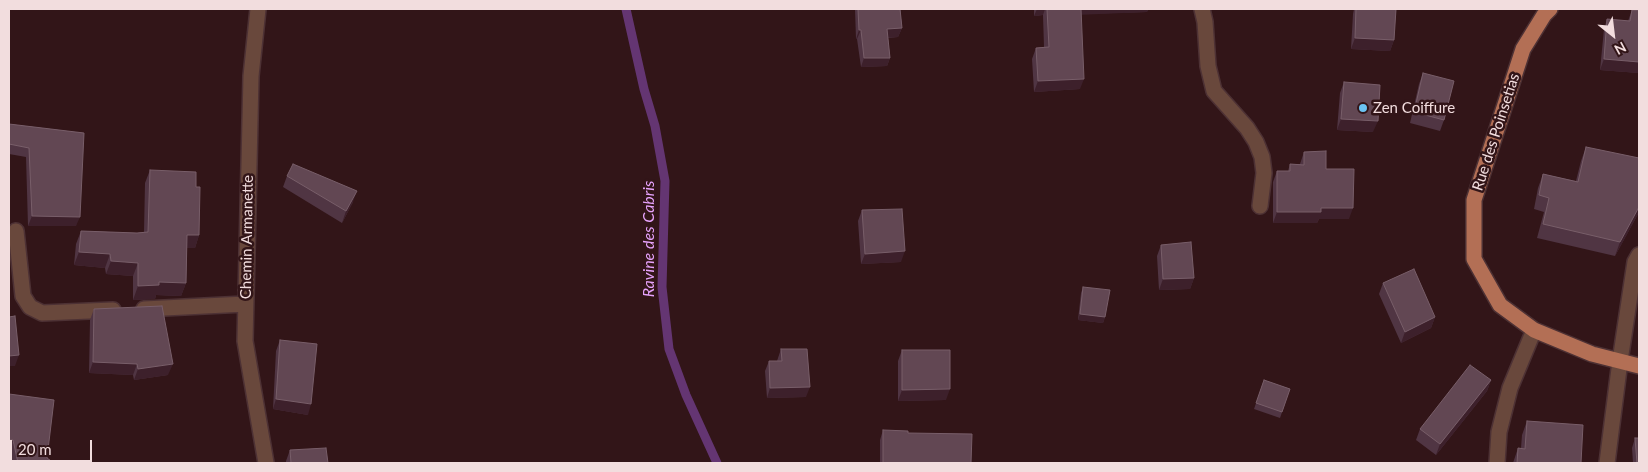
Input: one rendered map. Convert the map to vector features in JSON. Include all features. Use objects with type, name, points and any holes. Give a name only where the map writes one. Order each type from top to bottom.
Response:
[{"type":"main road","name":"Rue des Poinsetias","points":[[1550,9],[1522,49],[1474,200],[1474,258],[1500,305],[1534,330],[1592,354],[1639,366]]},
{"type":"street","name":"Chemin Armanette","points":[[258,9],[251,76],[246,341],[266,463]]},
{"type":"street","points":[[1202,9],[1209,73],[1214,91],[1247,128],[1256,142],[1262,157],[1264,173],[1260,206]]},
{"type":"street","points":[[16,231],[23,296],[30,307],[42,313],[246,304]]},
{"type":"street","points":[[1607,463],[1635,262],[1639,255]]},
{"type":"street","points":[[1497,463],[1499,432],[1510,388],[1534,330]]},
{"type":"building","points":[[858,9],[900,9],[902,28],[887,29],[890,58],[864,58],[861,30],[859,30]]},
{"type":"building","points":[[1047,9],[1081,9],[1084,79],[1038,81],[1036,48],[1049,47]]},
{"type":"building","points":[[1356,9],[1396,9],[1394,40],[1355,38]]},
{"type":"building","points":[[1632,10],[1639,10],[1639,62],[1604,59],[1607,19],[1630,21]]},
{"type":"building","points":[[1423,73],[1454,81],[1444,120],[1414,112]]},
{"type":"building","points":[[1344,82],[1380,85],[1378,121],[1341,119]]},
{"type":"building","points":[[9,124],[84,133],[80,217],[32,216],[29,148],[9,144]]},
{"type":"building","points":[[1586,147],[1639,158],[1639,207],[1620,242],[1543,224],[1549,198],[1539,195],[1543,174],[1578,182]]},
{"type":"building","points":[[1326,151],[1326,169],[1354,169],[1353,208],[1321,208],[1321,212],[1277,212],[1277,171],[1290,171],[1290,164],[1304,165],[1304,152]]},
{"type":"building","points":[[293,164],[357,191],[346,211],[287,176]]},
{"type":"building","points":[[150,170],[196,172],[196,187],[200,187],[199,235],[187,235],[186,283],[159,282],[159,285],[138,286],[138,263],[111,261],[110,254],[79,252],[81,231],[148,232]]},
{"type":"building","points":[[902,209],[905,251],[865,254],[862,210]]},
{"type":"building","points":[[1191,242],[1194,278],[1163,279],[1161,245]]},
{"type":"building","points":[[1414,269],[1435,317],[1405,332],[1383,283]]},
{"type":"building","points":[[1083,287],[1110,290],[1105,317],[1080,314]]},
{"type":"building","points":[[162,306],[173,364],[138,369],[137,364],[93,362],[94,309]]},
{"type":"building","points":[[15,316],[19,355],[9,356],[9,317]]},
{"type":"building","points":[[280,340],[317,344],[311,404],[276,399]]},
{"type":"building","points":[[781,349],[807,349],[810,387],[770,388],[769,361],[782,361]]},
{"type":"building","points":[[902,350],[950,350],[950,389],[902,390]]},
{"type":"building","points":[[1470,365],[1491,380],[1440,444],[1420,429]]},
{"type":"building","points":[[1264,380],[1290,389],[1282,412],[1256,403]]},
{"type":"building","points":[[9,394],[54,400],[47,458],[54,463],[18,463],[13,440],[9,440]]},
{"type":"building","points":[[1527,421],[1583,425],[1581,463],[1517,463],[1518,448],[1525,449]]},
{"type":"building","points":[[883,430],[908,431],[908,433],[972,434],[971,463],[883,463]]},
{"type":"building","points":[[1635,438],[1639,438],[1639,463],[1637,463]]},
{"type":"building","points":[[326,448],[328,463],[291,463],[290,450]]},
{"type":"waterway","name":"Ravine des Cabris","points":[[626,9],[644,89],[655,126],[665,181],[662,287],[669,349],[686,395],[717,463]]},
{"type":"place","name":"Zen Coiffure","points":[[1363,108]]}]
